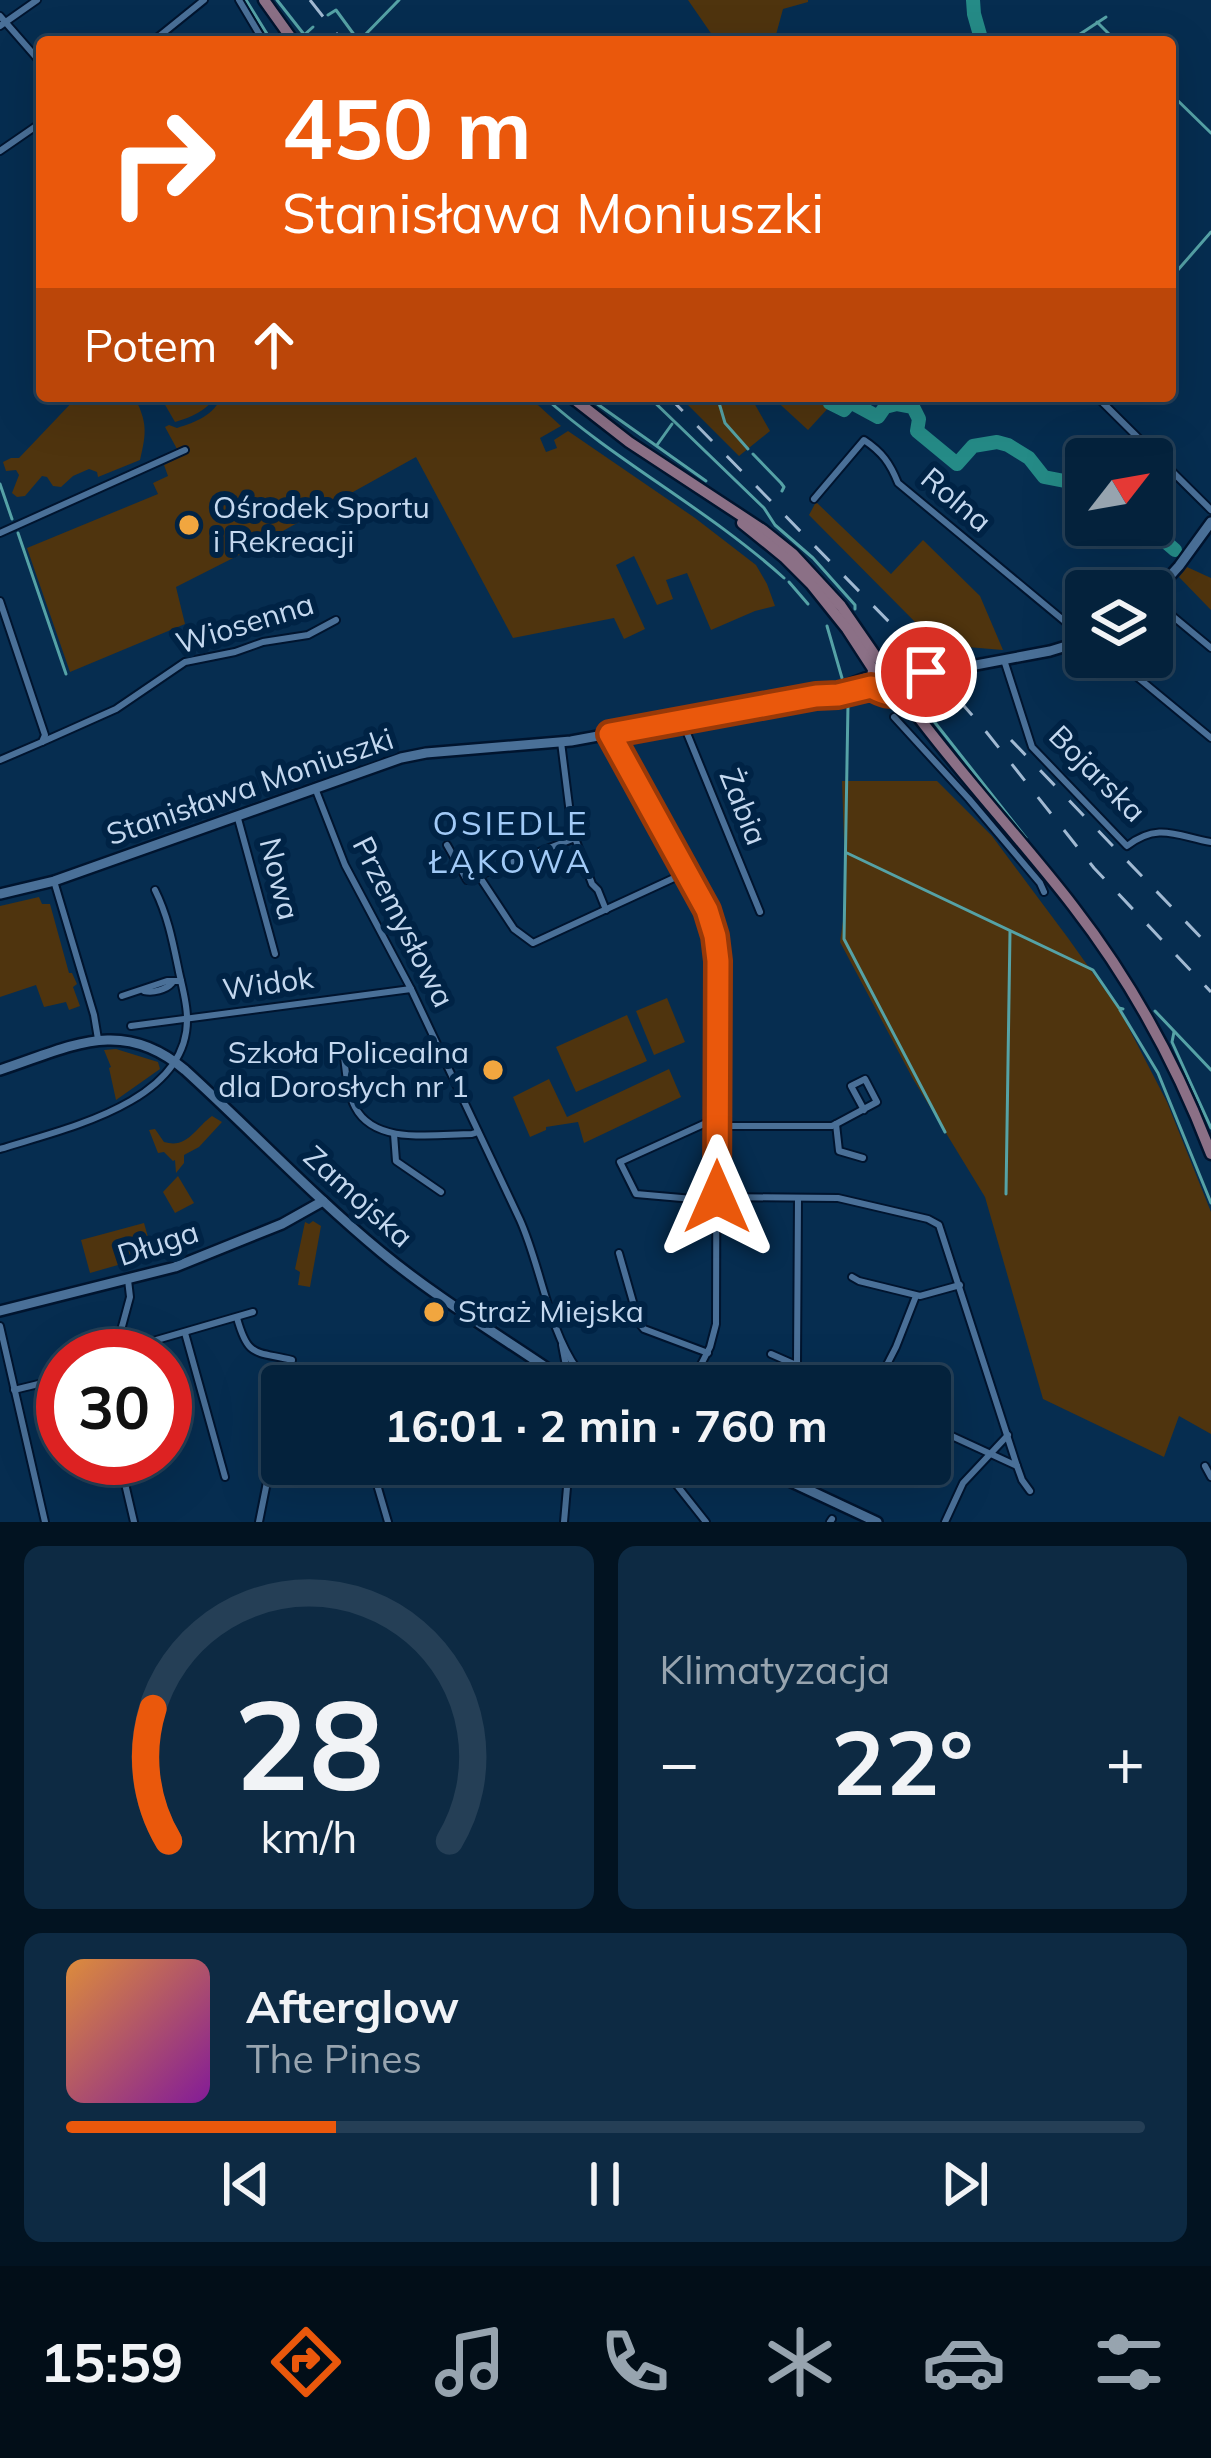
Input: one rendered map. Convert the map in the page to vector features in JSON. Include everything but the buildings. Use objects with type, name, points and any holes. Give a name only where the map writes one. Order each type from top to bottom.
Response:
[{"type":"main road","points":[[264,0],[290,36]]},
{"type":"main road","points":[[578,402],[801,561],[841,606],[878,698],[921,721]]},
{"type":"main road","points":[[872,676],[892,664],[905,699],[921,721],[1074,908],[1118,970],[1165,1052],[1211,1154]]},
{"type":"main road","points":[[872,676],[889,694],[900,681]]},
{"type":"street","points":[[36,58],[2,21],[37,0]]},
{"type":"street","points":[[159,36],[204,0]]},
{"type":"street","points":[[239,0],[260,36]]},
{"type":"street","points":[[0,151],[36,126]]},
{"type":"street","points":[[1102,402],[1211,511]]},
{"type":"street","name":"Rolna","points":[[814,499],[864,440],[880,451],[898,483],[1065,622]]},
{"type":"street","points":[[0,533],[185,450]]},
{"type":"street","points":[[1173,572],[1211,522]]},
{"type":"street","points":[[0,601],[45,732],[42,742]]},
{"type":"street","points":[[1173,615],[1211,648]]},
{"type":"street","name":"Wiosenna","points":[[0,760],[116,709],[185,662],[308,635],[336,620]]},
{"type":"street","points":[[900,681],[1065,647]]},
{"type":"street","name":"Bojarska","points":[[1004,660],[1032,747],[1127,847],[1162,831],[1211,842]]},
{"type":"street","points":[[921,721],[916,695],[928,674]]},
{"type":"street","name":"Stanisława Moniuszki","points":[[0,894],[54,881],[389,761],[610,734],[820,695],[872,676]]},
{"type":"street","points":[[1138,678],[1211,738]]},
{"type":"street","points":[[896,711],[1044,892]]},
{"type":"street","name":"Żabia","points":[[682,721],[760,912]]},
{"type":"street","points":[[610,734],[707,910],[716,944],[716,1324],[701,1365]]},
{"type":"street","points":[[561,742],[575,838],[606,910]]},
{"type":"street","points":[[955,783],[965,774]]},
{"type":"street","name":"Przemysłowa","points":[[314,788],[345,865],[411,989],[531,1245],[565,1365]]},
{"type":"street","name":"Nowa","points":[[237,815],[275,954]]},
{"type":"street","points":[[447,845],[466,880],[575,838]]},
{"type":"street","points":[[479,876],[514,929],[533,943],[687,872]]},
{"type":"street","points":[[0,1070],[98,1040],[54,881]]},
{"type":"street","points":[[0,1149],[112,1112],[176,1062],[188,1019],[176,982],[166,911],[155,890]]},
{"type":"street","points":[[122,996],[176,982]]},
{"type":"street","name":"Widok","points":[[131,1026],[411,989]]},
{"type":"street","name":"Zamojska","points":[[98,1040],[135,1043],[176,1062],[323,1201],[417,1281],[548,1365]]},
{"type":"street","points":[[343,1049],[355,1108],[378,1129],[478,1132]]},
{"type":"street","points":[[864,1109],[851,1086],[865,1079],[877,1102],[864,1109],[836,1124],[717,1122],[620,1162],[636,1194],[847,1199],[936,1222],[1017,1466],[1030,1491]]},
{"type":"street","points":[[836,1124],[841,1153],[863,1158]]},
{"type":"street","points":[[394,1133],[396,1161],[441,1192]]},
{"type":"street","points":[[771,1354],[797,1364],[798,1198]]},
{"type":"street","name":"Długa","points":[[0,1311],[128,1280],[231,1246],[323,1201]]},
{"type":"street","points":[[619,1253],[644,1329],[708,1353]]},
{"type":"street","points":[[852,1277],[916,1295],[960,1286]]},
{"type":"street","points":[[121,1329],[130,1297],[128,1280]]},
{"type":"street","points":[[887,1365],[916,1295]]},
{"type":"street","points":[[192,1331],[253,1312]]},
{"type":"street","points":[[237,1317],[251,1350],[292,1360],[291,1365]]},
{"type":"street","points":[[0,1326],[45,1522]]},
{"type":"street","points":[[192,1358],[225,1477]]},
{"type":"street","points":[[14,1390],[36,1385]]},
{"type":"street","points":[[951,1436],[1017,1466]]},
{"type":"street","points":[[945,1522],[963,1483],[1008,1436]]},
{"type":"street","points":[[1205,1466],[1211,1477]]},
{"type":"street","points":[[125,1485],[134,1522]]},
{"type":"street","points":[[259,1522],[266,1485]]},
{"type":"street","points":[[377,1485],[388,1522]]},
{"type":"street","points":[[564,1522],[567,1485]]},
{"type":"street","points":[[677,1485],[706,1522]]},
{"type":"street","points":[[798,1485],[878,1522]]},
{"type":"shaded area","points":[[688,0],[808,0],[783,9],[776,36],[713,36]]},
{"type":"shaded area","points":[[72,402],[136,402],[144,427],[140,460],[98,477],[89,469],[61,487],[42,476],[25,496],[17,497],[12,493],[19,475],[16,470],[6,471],[3,462],[19,458]]},
{"type":"shaded area","points":[[163,402],[211,402],[198,413],[175,422]]},
{"type":"shaded area","points":[[218,402],[535,402],[561,426],[540,438],[546,452],[557,448],[554,440],[568,431],[756,565],[775,606],[711,630],[687,573],[666,580],[673,599],[657,605],[634,556],[616,565],[645,629],[624,639],[614,618],[513,638],[416,457],[176,587],[185,624],[70,672],[27,548],[158,494],[153,483],[168,476],[164,465],[186,454],[183,447],[177,449],[165,427],[177,428]]},
{"type":"shaded area","points":[[685,402],[754,402],[770,431],[739,456]]},
{"type":"shaded area","points":[[778,402],[830,402],[808,430]]},
{"type":"shaded area","points":[[816,502],[891,574],[923,540],[980,596],[1003,650],[955,646],[921,628],[809,515]]},
{"type":"shaded area","points":[[1187,567],[1211,578],[1211,610],[1179,577]]},
{"type":"shaded area","points":[[842,781],[937,781],[992,836],[1120,1011],[1167,1102],[1211,1212],[1211,1434],[1179,1416],[1164,1457],[1043,1399],[985,1197],[913,1079],[840,942],[846,900]]},
{"type":"shaded area","points":[[39,897],[42,904],[50,904],[69,973],[77,984],[73,987],[80,1006],[69,1010],[66,1002],[44,1007],[36,985],[0,997],[0,906]]},
{"type":"shaded area","points":[[667,998],[685,1042],[654,1055],[636,1011]]},
{"type":"shaded area","points":[[627,1015],[647,1061],[576,1092],[556,1047]]},
{"type":"shaded area","points":[[104,1050],[158,1062],[160,1069],[116,1100]]},
{"type":"shaded area","points":[[669,1069],[681,1097],[584,1143],[578,1122],[546,1127],[530,1137],[513,1097],[549,1079],[567,1117]]},
{"type":"shaded area","points":[[212,1116],[222,1122],[199,1147],[184,1155],[176,1173],[175,1160],[158,1153],[149,1130],[155,1129],[164,1142],[179,1143]]},
{"type":"shaded area","points":[[178,1176],[194,1203],[175,1213],[163,1192]]},
{"type":"shaded area","points":[[305,1222],[321,1226],[310,1287],[298,1285],[300,1272],[295,1269]]},
{"type":"shaded area","points":[[144,1223],[153,1255],[90,1273],[81,1240]]},
{"type":"waterway","points":[[246,0],[268,36]]},
{"type":"waterway","points":[[277,0],[305,36]]},
{"type":"waterway","points":[[364,36],[399,0]]},
{"type":"waterway","points":[[973,0],[980,36]]},
{"type":"waterway","points":[[328,15],[336,10],[355,36]]},
{"type":"waterway","points":[[1077,36],[1106,17]]},
{"type":"waterway","points":[[1097,22],[1111,36]]},
{"type":"waterway","points":[[303,36],[313,27]]},
{"type":"waterway","points":[[1176,99],[1211,133]]},
{"type":"waterway","points":[[1176,272],[1211,232]]},
{"type":"waterway","points":[[551,402],[784,578]]},
{"type":"waterway","points":[[594,402],[706,481]]},
{"type":"waterway","points":[[654,402],[813,558],[855,609]]},
{"type":"waterway","points":[[719,402],[725,423],[748,449]]},
{"type":"waterway","points":[[830,402],[844,410],[854,404],[878,417],[885,407],[913,407],[919,419],[917,431],[957,464],[973,446],[997,442],[1029,458],[1044,477],[1065,481]]},
{"type":"waterway","points":[[657,445],[672,424]]},
{"type":"waterway","points":[[753,454],[781,483],[782,491]]},
{"type":"waterway","points":[[0,484],[12,519]]},
{"type":"waterway","points":[[18,533],[66,674]]},
{"type":"waterway","points":[[1170,546],[1175,550]]},
{"type":"waterway","points":[[789,582],[808,604]]},
{"type":"waterway","points":[[827,626],[842,678]]},
{"type":"waterway","points":[[921,700],[1026,838]]},
{"type":"waterway","points":[[848,704],[844,939],[945,1132]]},
{"type":"waterway","points":[[847,853],[1093,970],[1123,1009]]},
{"type":"waterway","points":[[1006,1194],[1010,932]]},
{"type":"waterway","points":[[1120,1010],[1158,1073],[1211,1203]]},
{"type":"waterway","points":[[1155,1011],[1211,1070]]},
{"type":"waterway","points":[[1174,1032],[1172,1042],[1211,1128]]},
{"type":"railway","points":[[310,0],[338,36]]},
{"type":"railway","points":[[674,402],[897,630],[980,724],[1094,868],[1211,992]]},
{"type":"railway","points":[[1011,740],[1211,948]]},
{"type":"place","name":"Ośrodek Sportu i Rekreacji","points":[[189,525]]},
{"type":"place","name":"Szkoła Policealna dla Dorosłych nr 1","points":[[493,1070]]},
{"type":"place","name":"Straż Miejska","points":[[434,1312]]},
{"type":"district","name":"OSIEDLE ŁĄKOWA","points":[[511,842]]},
{"type":"route","points":[[717,1197],[715,936],[703,902],[610,734],[871,687],[892,694],[926,672]]}]
